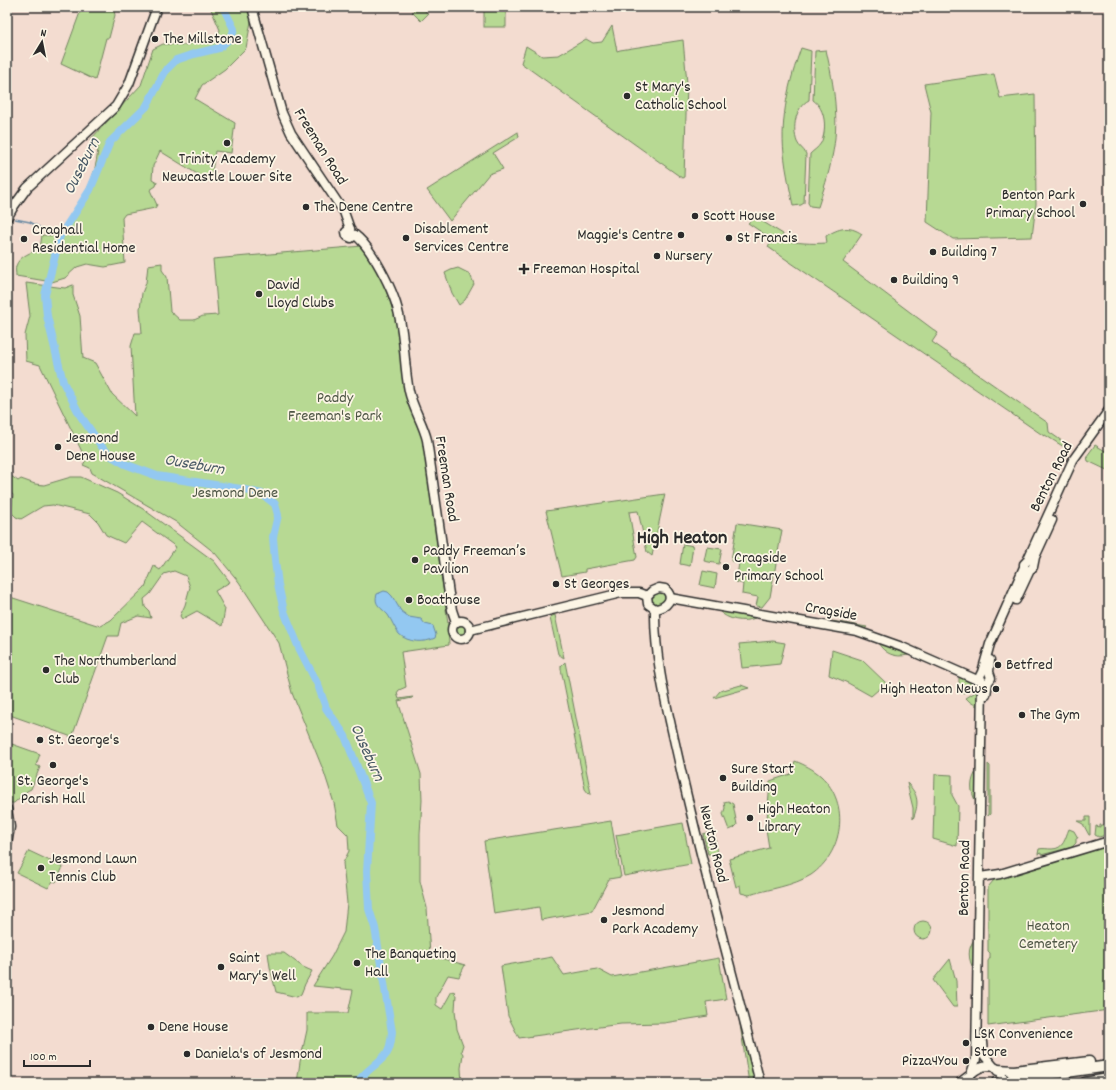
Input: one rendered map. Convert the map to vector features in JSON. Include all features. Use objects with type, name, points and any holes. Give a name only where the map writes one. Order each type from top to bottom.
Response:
[{"type":"highway","points":[[999,1076],[1014,1072],[1109,1061]]},
{"type":"highway","points":[[999,1076],[1017,1079],[1109,1066]]},
{"type":"highway","points":[[1032,1083],[1109,1073]]},
{"type":"highway","points":[[1085,1083],[1109,1079]]},
{"type":"street","points":[[8,216],[27,188],[116,106],[130,84],[157,7]]},
{"type":"street","name":"Freeman Road","points":[[252,7],[274,89],[291,133],[344,212],[352,232],[365,244],[386,277],[394,299],[399,315],[412,405],[424,426],[427,440],[448,588],[456,622]]},
{"type":"street","name":"Benton Road","points":[[1028,566],[1073,460],[1109,410]]},
{"type":"street","name":"Benton Road","points":[[968,1079],[976,1059],[986,694],[984,678],[990,644],[1078,462],[1109,418]]},
{"type":"street","points":[[659,588],[665,589],[670,594],[667,605],[663,608],[655,609],[648,604],[647,596],[652,591],[659,588]]},
{"type":"street","points":[[470,630],[621,592],[639,593],[647,596]]},
{"type":"street","name":"Cragside","points":[[670,598],[857,631],[902,647],[975,679],[984,678]]},
{"type":"street","name":"Newton Road","points":[[655,609],[655,630],[668,712],[693,821],[760,1083]]},
{"type":"street","points":[[462,621],[467,623],[470,630],[468,635],[464,638],[456,638],[452,627],[456,622],[462,621]]},
{"type":"street","points":[[7,809],[10,827],[7,844]]},
{"type":"street","points":[[982,876],[1000,874],[1109,841]]},
{"type":"street","name":"Benton Road","points":[[982,876],[982,1049],[983,1054],[999,1076]]},
{"type":"street","points":[[968,1079],[980,1067],[987,1066],[999,1076]]},
{"type":"green space","points":[[82,7],[113,7],[115,15],[109,38],[106,38],[95,80],[61,64]]},
{"type":"green space","points":[[210,7],[247,7],[252,16],[246,48],[225,69],[202,85],[195,99],[235,123],[231,153],[215,151],[211,179],[207,180],[160,151],[153,166],[152,179],[157,182],[156,186],[150,190],[157,205],[155,208],[125,214],[122,218],[125,263],[105,267],[87,264],[77,267],[65,278],[52,282],[16,276],[16,267],[20,260],[26,255],[40,249],[42,235],[56,236],[78,205],[94,173],[98,147],[90,140],[141,85],[153,49],[163,44],[185,45],[217,38],[220,30]]},
{"type":"green space","points":[[417,7],[421,7],[428,14],[421,21],[412,12]]},
{"type":"green space","points":[[484,7],[506,7],[506,27],[484,27]]},
{"type":"green space","name":"St Mary's Catholic School","points":[[612,26],[617,51],[683,40],[687,83],[684,177],[682,178],[521,63],[526,46],[542,56],[559,55],[586,39],[593,43],[602,42]]},
{"type":"green space","points":[[801,48],[811,51],[809,100],[804,103],[798,113],[795,124],[797,142],[806,154],[804,203],[793,206],[784,154],[783,127],[786,100]]},
{"type":"green space","points":[[826,50],[834,90],[836,130],[831,163],[818,207],[810,206],[808,203],[810,154],[821,143],[825,126],[821,109],[813,100],[815,51]]},
{"type":"green space","points":[[994,74],[1000,98],[1035,94],[1036,204],[1032,237],[953,239],[927,222],[931,112],[924,84]]},
{"type":"green space","points":[[518,132],[519,137],[493,153],[503,169],[489,174],[450,221],[427,190]]},
{"type":"green space","points":[[755,217],[783,234],[781,240],[798,243],[827,243],[826,236],[840,229],[853,229],[862,234],[843,262],[938,333],[932,342],[1048,423],[1049,432],[1072,448],[1064,447],[1045,435],[1044,436],[768,247],[773,240],[748,223]]},
{"type":"green space","points":[[362,246],[382,279],[395,316],[409,406],[423,440],[448,624],[449,645],[401,652],[406,687],[399,690],[397,693],[399,699],[413,697],[398,701],[421,774],[422,800],[420,881],[427,908],[430,955],[465,965],[459,977],[448,975],[436,997],[436,1005],[442,1009],[452,991],[456,992],[454,994],[456,995],[455,1010],[457,1029],[463,1045],[461,1051],[463,1054],[461,1068],[462,1083],[297,1083],[307,1030],[307,1013],[348,1013],[353,990],[313,986],[332,956],[344,932],[347,903],[343,863],[349,851],[348,835],[338,825],[334,803],[324,772],[292,693],[279,643],[239,582],[215,553],[176,522],[92,473],[90,468],[83,465],[86,460],[40,365],[26,361],[25,335],[30,316],[26,283],[65,288],[73,285],[73,295],[80,316],[83,358],[95,363],[112,394],[135,416],[131,346],[135,333],[142,333],[140,309],[142,293],[146,283],[148,265],[162,263],[162,270],[167,277],[170,311],[180,320],[194,320],[203,316],[218,315],[213,259]]},
{"type":"green space","points":[[458,268],[470,274],[474,284],[465,300],[459,305],[452,293],[445,273]]},
{"type":"green space","points":[[1095,445],[1109,453],[1109,471],[1088,461],[1087,456]]},
{"type":"green space","points":[[7,473],[18,481],[21,479],[35,484],[44,485],[71,477],[81,477],[117,493],[143,509],[214,561],[230,582],[215,591],[225,609],[222,626],[197,611],[182,619],[180,616],[190,587],[186,576],[174,571],[164,574],[150,594],[144,599],[145,607],[149,611],[151,618],[138,616],[121,623],[118,636],[108,636],[72,737],[7,714],[7,596],[100,626],[111,620],[145,587],[154,566],[160,570],[176,547],[142,522],[124,543],[106,535],[98,522],[90,514],[53,505],[43,506],[21,519],[16,517],[11,512],[13,495],[7,488]]},
{"type":"green space","points":[[665,494],[652,556],[647,552],[638,511],[629,512],[637,557],[635,560],[585,569],[585,572],[562,576],[546,511]]},
{"type":"green space","points":[[737,523],[782,530],[770,597],[762,607],[756,606],[758,597],[742,594],[743,584],[736,582],[739,563],[731,561]]},
{"type":"green space","points":[[683,544],[693,546],[690,566],[680,564]]},
{"type":"green space","points":[[707,547],[722,549],[719,564],[704,561]]},
{"type":"green space","points":[[703,571],[717,574],[715,588],[700,585]]},
{"type":"green space","points":[[660,591],[665,592],[666,600],[658,605],[652,603],[651,597]]},
{"type":"green space","points":[[719,611],[755,618],[750,620],[736,620],[727,617]]},
{"type":"green space","points":[[555,615],[564,658],[558,654],[550,618]]},
{"type":"green space","points":[[832,621],[867,627],[862,630],[834,624]]},
{"type":"green space","points":[[459,624],[463,624],[467,630],[463,636],[459,636],[455,632],[455,628]]},
{"type":"green space","points":[[773,641],[785,643],[780,664],[742,668],[739,644]]},
{"type":"green space","points":[[878,643],[908,655],[899,656],[891,654],[884,650]]},
{"type":"green space","points":[[832,650],[862,660],[886,683],[871,696],[848,683],[829,675]]},
{"type":"green space","points":[[565,662],[591,794],[589,794],[585,789],[561,669],[561,666]]},
{"type":"green space","points":[[959,677],[974,685],[966,687],[965,692],[963,693],[959,686]]},
{"type":"green space","points":[[741,685],[749,688],[714,698],[720,691]]},
{"type":"green space","points":[[977,691],[977,706],[966,698]]},
{"type":"green space","points":[[9,743],[40,754],[36,765],[40,767],[31,789],[14,803],[10,803],[7,798],[7,748]]},
{"type":"green space","points":[[795,761],[809,767],[821,776],[830,787],[837,800],[839,828],[836,841],[822,866],[804,879],[781,887],[749,895],[741,893],[740,885],[736,887],[729,859],[769,848],[766,829],[769,828],[767,819],[770,781],[791,774]]},
{"type":"green space","points":[[988,764],[990,766],[990,814],[988,816]]},
{"type":"green space","points":[[977,770],[976,802],[973,794],[972,782]]},
{"type":"green space","points":[[935,774],[952,775],[952,795],[958,806],[957,846],[933,839]]},
{"type":"green space","points":[[907,783],[914,792],[917,800],[913,819],[913,808]]},
{"type":"green space","points":[[728,801],[733,804],[737,825],[729,830],[723,814],[725,808],[724,802]]},
{"type":"green space","points":[[1086,817],[1090,817],[1090,835],[1083,824],[1077,821],[1086,821]]},
{"type":"green space","points":[[611,821],[621,877],[609,879],[592,911],[541,920],[539,907],[494,914],[484,841]]},
{"type":"green space","points":[[683,823],[691,864],[624,876],[616,835]]},
{"type":"green space","points":[[1100,825],[1109,825],[1109,834],[1099,837],[1095,835],[1096,826],[1100,827]]},
{"type":"green space","points":[[1069,829],[1074,831],[1078,838],[1076,838],[1076,843],[1072,847],[1041,855],[1041,853],[1038,854],[1039,849],[1056,849],[1062,845]]},
{"type":"green space","points":[[714,831],[717,850],[714,854],[708,854],[703,834]]},
{"type":"green space","name":"Heaton Cemetery","points":[[1109,844],[1109,1010],[988,1026],[988,961],[990,958],[990,953],[988,951],[988,887],[994,880]]},
{"type":"green space","name":"Jesmond Lawn Tennis Club","points":[[29,851],[63,867],[56,882],[53,881],[48,888],[17,873]]},
{"type":"green space","points":[[919,921],[927,921],[932,926],[930,937],[927,939],[919,939],[914,934],[914,926]]},
{"type":"green space","points":[[975,938],[974,970],[970,962],[969,954],[972,942]]},
{"type":"green space","points":[[268,953],[284,953],[303,967],[312,971],[301,994],[297,997],[276,992]]},
{"type":"green space","points":[[552,957],[564,975],[597,969],[612,977],[719,958],[726,999],[706,1002],[708,1016],[664,1023],[621,1024],[519,1038],[508,1016],[501,966]]},
{"type":"green space","points":[[950,959],[956,981],[957,1007],[953,1007],[933,980]]},
{"type":"green space","points":[[739,1018],[755,1083],[749,1083]]},
{"type":"water","points":[[384,591],[388,592],[392,596],[401,611],[409,617],[421,619],[425,624],[433,626],[436,635],[435,638],[426,641],[412,641],[399,634],[388,615],[377,604],[377,594]]},
{"type":"waterway","name":"Ouseburn","points":[[223,7],[234,29],[232,36],[219,48],[176,60],[166,70],[146,107],[110,142],[90,190],[60,236],[45,295],[47,316],[63,382],[80,415],[102,447],[110,455],[125,464],[157,476],[241,489],[262,494],[275,504],[278,515],[273,537],[275,561],[284,611],[299,648],[318,685],[326,708],[345,736],[371,803],[367,872],[369,909],[375,928],[392,1032],[390,1046],[387,1053],[363,1075],[357,1083]]},
{"type":"waterway","points":[[15,219],[30,222],[46,231],[60,236]]},
{"type":"place","name":"The Millstone","points":[[155,39]]},
{"type":"place","name":"St Mary's Catholic School","points":[[627,96]]},
{"type":"place","name":"Trinity Academy Newcastle Lower Site","points":[[227,143]]},
{"type":"place","name":"Benton Park Primary School","points":[[1083,204]]},
{"type":"place","name":"The Dene Centre","points":[[306,207]]},
{"type":"place","name":"Scott House","points":[[695,216]]},
{"type":"place","name":"Maggie's Centre","points":[[681,235]]},
{"type":"place","name":"Disablement Services Centre","points":[[406,238]]},
{"type":"place","name":"St Francis","points":[[729,238]]},
{"type":"place","name":"Craghall Residential Home","points":[[24,239]]},
{"type":"place","name":"Building 7","points":[[933,252]]},
{"type":"place","name":"Nursery","points":[[657,256]]},
{"type":"place","name":"Freeman Hospital","points":[[524,269]]},
{"type":"place","name":"Building 9","points":[[894,280]]},
{"type":"place","name":"David Lloyd Clubs","points":[[259,294]]},
{"type":"place","name":"Jesmond Dene House","points":[[58,447]]},
{"type":"place","name":"Paddy Freeman’s Pavilion","points":[[415,560]]},
{"type":"place","name":"Cragside Primary School","points":[[726,567]]},
{"type":"place","name":"St Georges","points":[[556,584]]},
{"type":"place","name":"Boathouse","points":[[409,600]]},
{"type":"place","name":"Betfred","points":[[998,665]]},
{"type":"place","name":"The Northumberland Club","points":[[46,670]]},
{"type":"place","name":"High Heaton News","points":[[996,689]]},
{"type":"place","name":"The Gym","points":[[1022,715]]},
{"type":"place","name":"St. George's","points":[[40,740]]},
{"type":"place","name":"St. George's Parish Hall","points":[[53,765]]},
{"type":"place","name":"Sure Start Building","points":[[723,778]]},
{"type":"place","name":"High Heaton Library","points":[[750,818]]},
{"type":"place","name":"Jesmond Lawn Tennis Club","points":[[41,868]]},
{"type":"place","name":"Jesmond Park Academy","points":[[604,920]]},
{"type":"place","name":"The Banqueting Hall","points":[[357,963]]},
{"type":"place","name":"Saint Mary's Well","points":[[221,967]]},
{"type":"place","name":"Dene House","points":[[151,1027]]},
{"type":"place","name":"LSK Convenience Store","points":[[966,1043]]},
{"type":"place","name":"Daniela's of Jesmond","points":[[187,1054]]},
{"type":"place","name":"Pizza4You","points":[[966,1061]]},
{"type":"district","name":"High Heaton","points":[[682,539]]},
{"type":"park label","name":"Paddy Freeman's Park","points":[[335,407]]},
{"type":"park label","name":"Jesmond Dene","points":[[235,493]]}]
